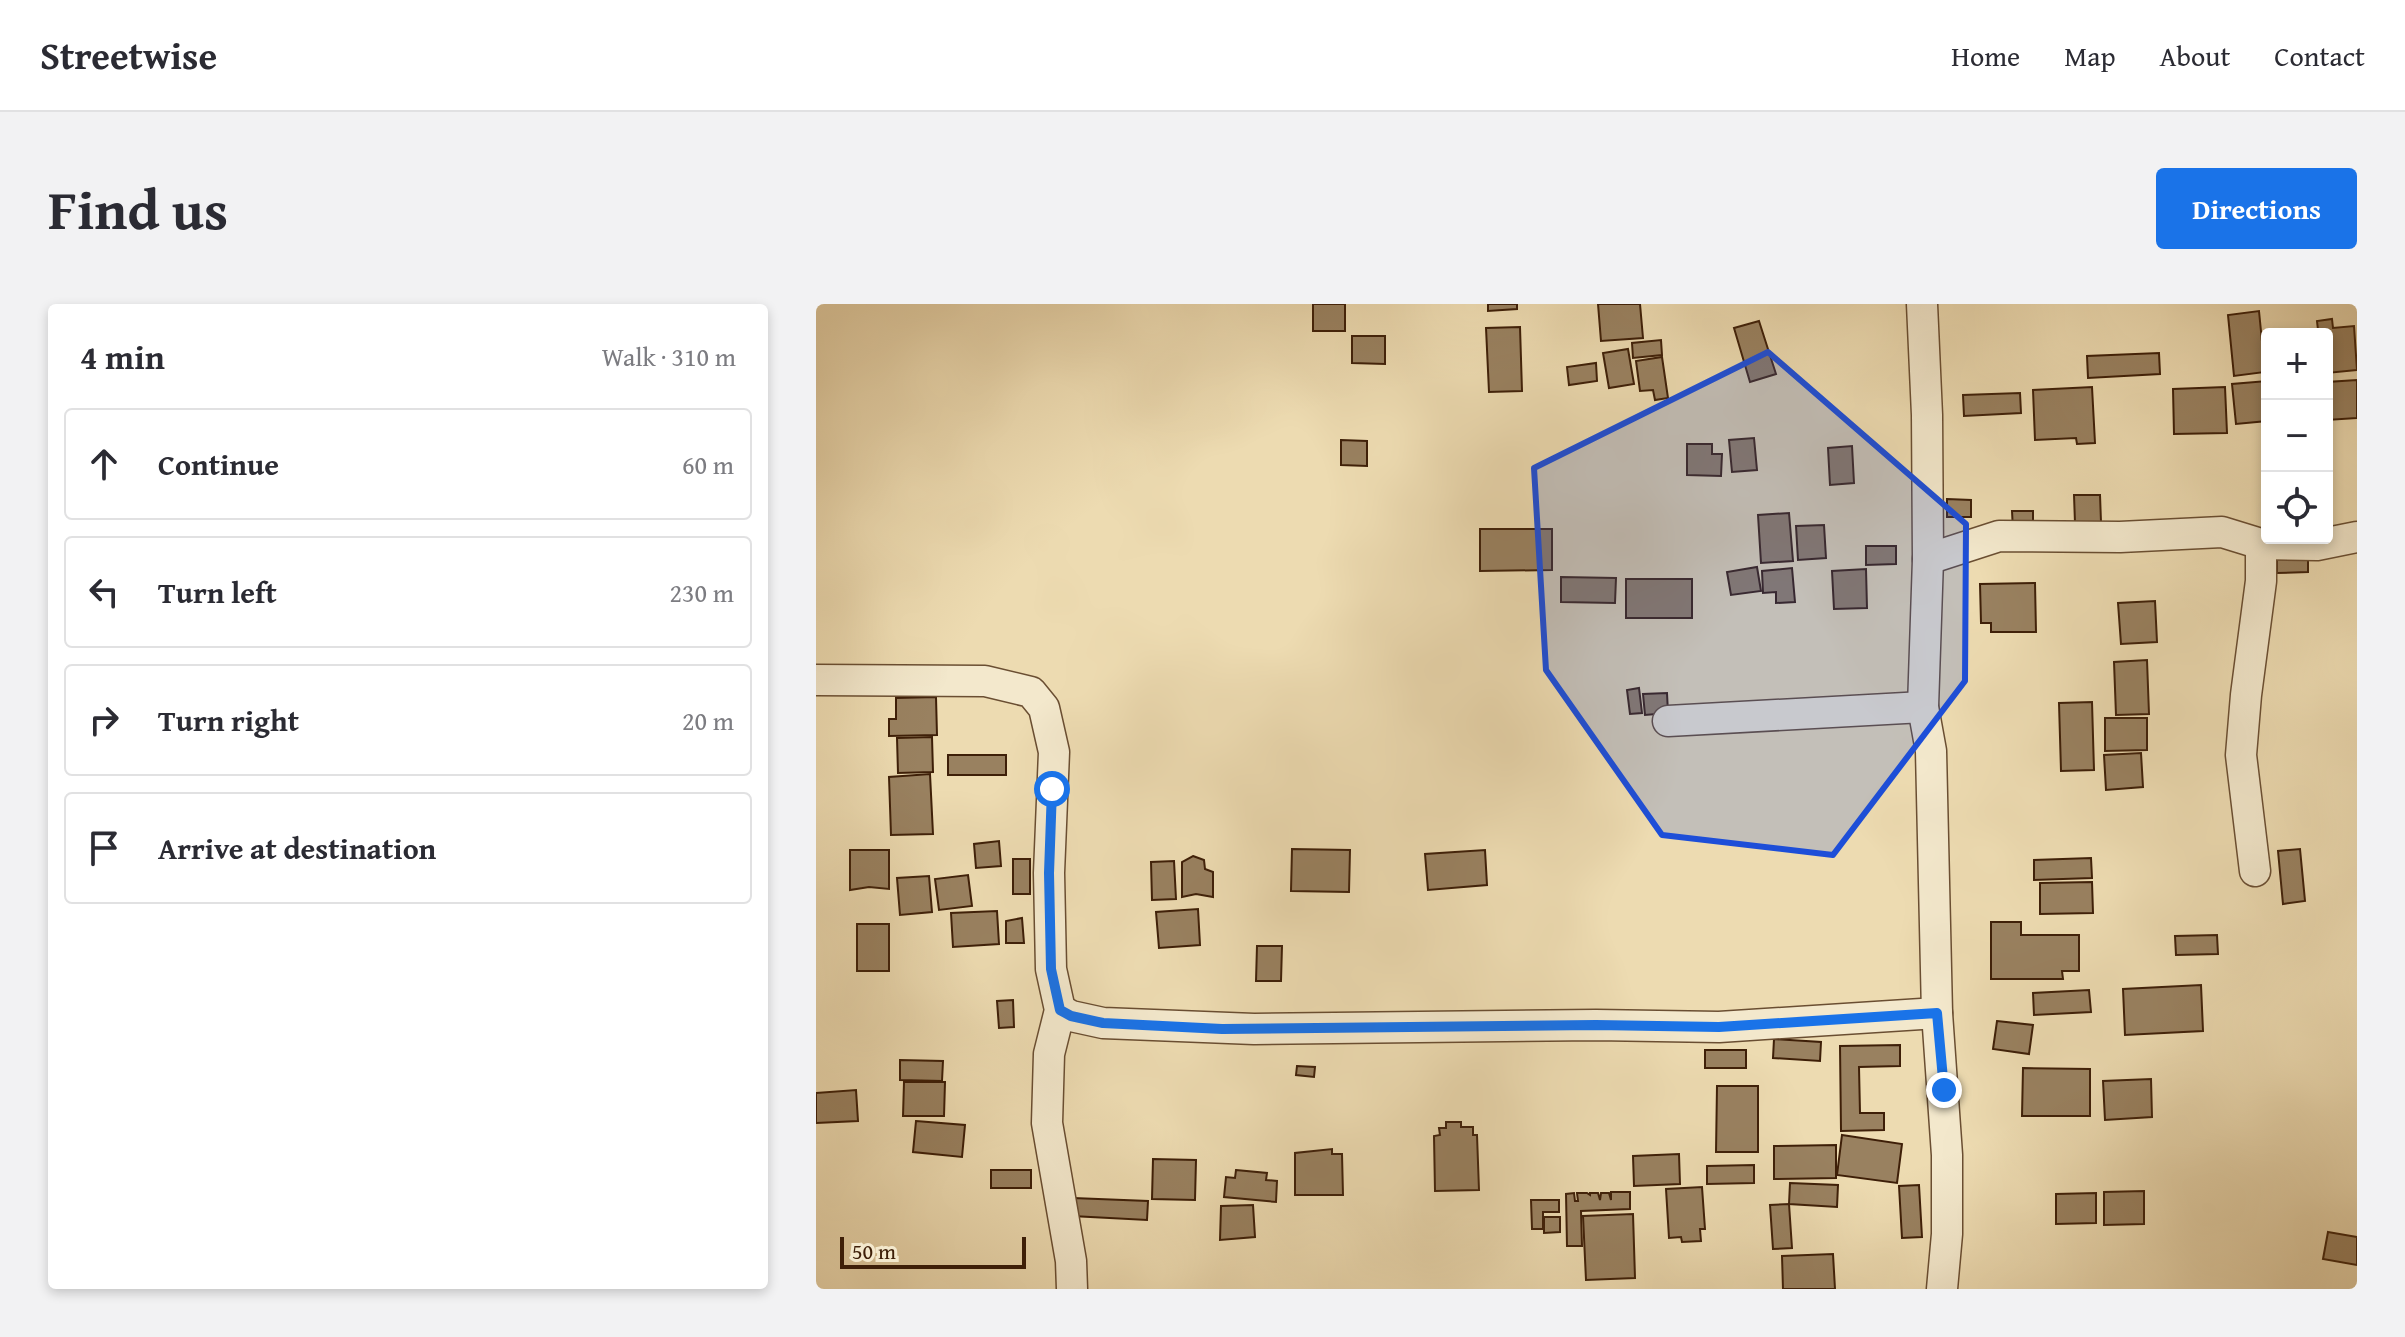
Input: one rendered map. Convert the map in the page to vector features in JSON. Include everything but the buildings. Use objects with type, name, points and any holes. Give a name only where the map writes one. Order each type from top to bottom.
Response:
[{"type":"street","points":[[1922,304],[1928,559],[1923,707],[1931,751],[1937,1013],[1947,1155],[1947,1234],[1942,1289]]},
{"type":"street","points":[[1928,559],[1999,536],[2120,537],[2222,532],[2261,544],[2322,544]]},
{"type":"street","points":[[2333,542],[2357,537]]},
{"type":"street","points":[[2255,871],[2241,755],[2260,594],[2261,544]]},
{"type":"street","points":[[816,680],[985,681],[1031,692],[1044,708],[1054,752],[1049,873],[1051,969],[1060,1010],[1049,1054],[1047,1123],[1071,1261],[1072,1289]]},
{"type":"street","points":[[1668,721],[1923,707]]},
{"type":"street","points":[[1060,1010],[1071,1016],[1103,1023],[1222,1029],[1596,1025],[1719,1027],[1937,1013]]},
{"type":"highlighted area","points":[[1768,352],[1966,524],[1965,681],[1833,855],[1662,835],[1546,670],[1534,468]]},
{"type":"route","points":[[1052,789],[1049,873],[1051,969],[1060,1010],[1071,1016],[1103,1023],[1222,1029],[1596,1025],[1719,1027],[1937,1013],[1944,1090]]}]
